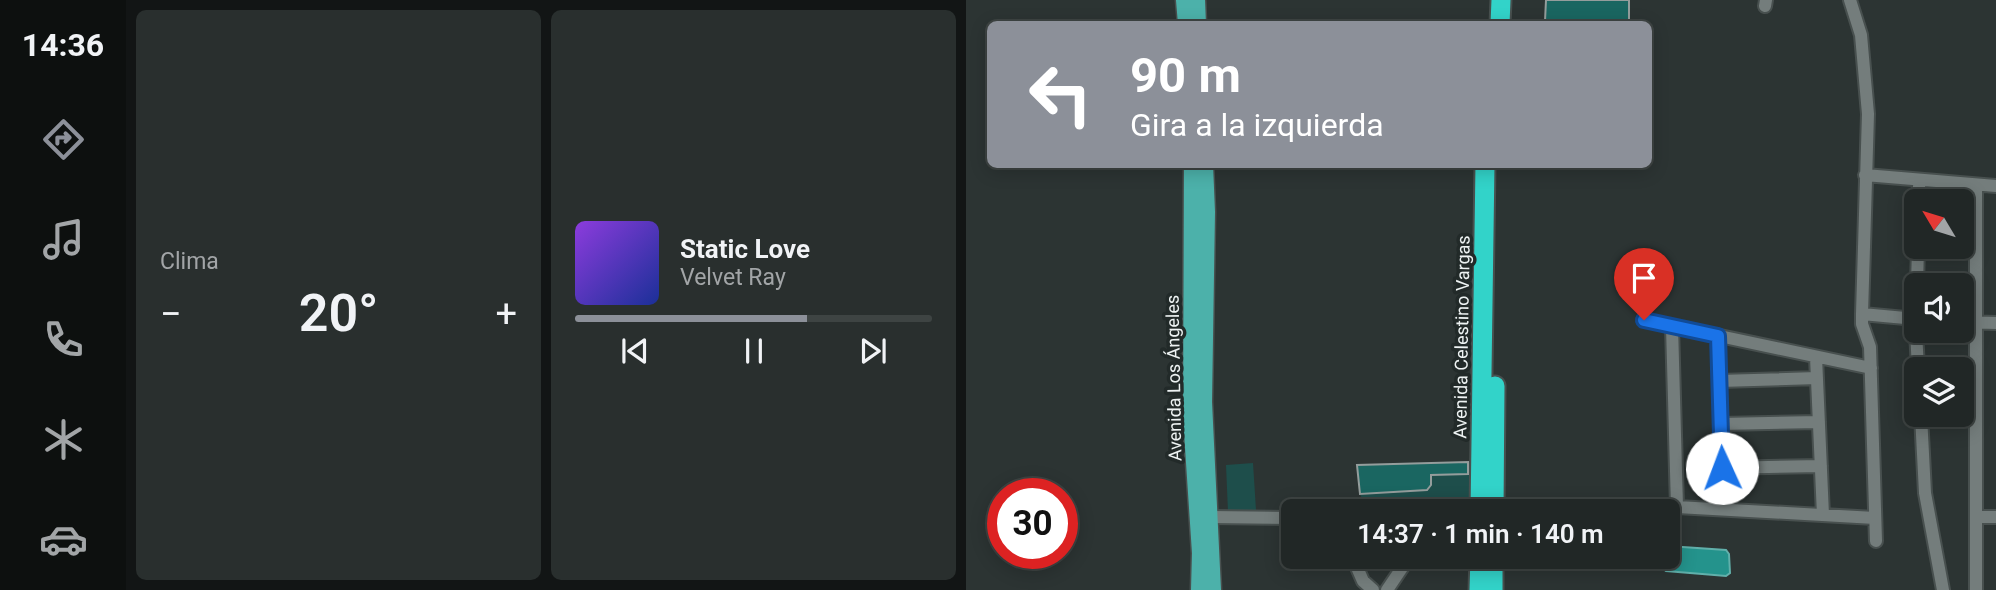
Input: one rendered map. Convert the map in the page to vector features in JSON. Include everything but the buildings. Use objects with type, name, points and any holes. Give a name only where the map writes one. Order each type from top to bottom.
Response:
[{"type":"highway","points":[[1487,21],[1488,0]]},
{"type":"highway","points":[[1500,21],[1501,0]]},
{"type":"highway","name":"Avenida Celestino Vargas","points":[[1481,499],[1488,423],[1490,268],[1485,168]]},
{"type":"highway","name":"Avenida Celestino Vargas","points":[[1490,268],[1498,168]]},
{"type":"highway","name":"Avenida Celestino Vargas","points":[[1488,423],[1493,499]]},
{"type":"highway","points":[[1479,569],[1479,590]]},
{"type":"highway","points":[[1493,569],[1493,590]]},
{"type":"main road","points":[[1184,0],[1186,21]]},
{"type":"main road","points":[[1197,0],[1198,21]]},
{"type":"main road","name":"Avenida Los Ángeles","points":[[1192,168],[1194,229],[1191,416],[1200,553],[1199,590]]},
{"type":"main road","name":"Avenida Los Ángeles","points":[[1205,168],[1204,402],[1213,590]]},
{"type":"street","points":[[1850,0],[1861,35],[1868,114],[1861,314],[1870,347],[1876,541]]},
{"type":"street","points":[[1865,175],[1996,186]]},
{"type":"street","points":[[1919,180],[1919,189]]},
{"type":"street","points":[[1976,185],[1976,590]]},
{"type":"street","points":[[1861,314],[1904,318]]},
{"type":"street","points":[[1644,320],[1871,368]]},
{"type":"street","points":[[1976,322],[1996,323]]},
{"type":"street","points":[[1672,326],[1677,507],[1875,518]]},
{"type":"street","points":[[1718,336],[1724,509]]},
{"type":"street","points":[[1816,357],[1823,515]]},
{"type":"street","points":[[1719,381],[1817,378]]},
{"type":"street","points":[[1721,424],[1819,422]]},
{"type":"street","points":[[1922,427],[1925,493],[1943,590]]},
{"type":"street","points":[[1722,468],[1821,466]]},
{"type":"street","points":[[1211,517],[1281,518]]},
{"type":"street","points":[[1976,517],[1996,517]]},
{"type":"street","points":[[1358,569],[1363,581],[1373,590]]},
{"type":"street","points":[[1387,590],[1401,569]]},
{"type":"shaded area","points":[[1471,462],[1469,499],[1362,499],[1357,465]]},
{"type":"shaded area","points":[[1253,463],[1256,510],[1228,512],[1226,465]]},
{"type":"water","points":[[1680,547],[1726,550],[1729,554],[1730,573],[1726,576],[1663,569],[1680,569]]},
{"type":"route","points":[[1644,320],[1718,336],[1722,468]]}]
